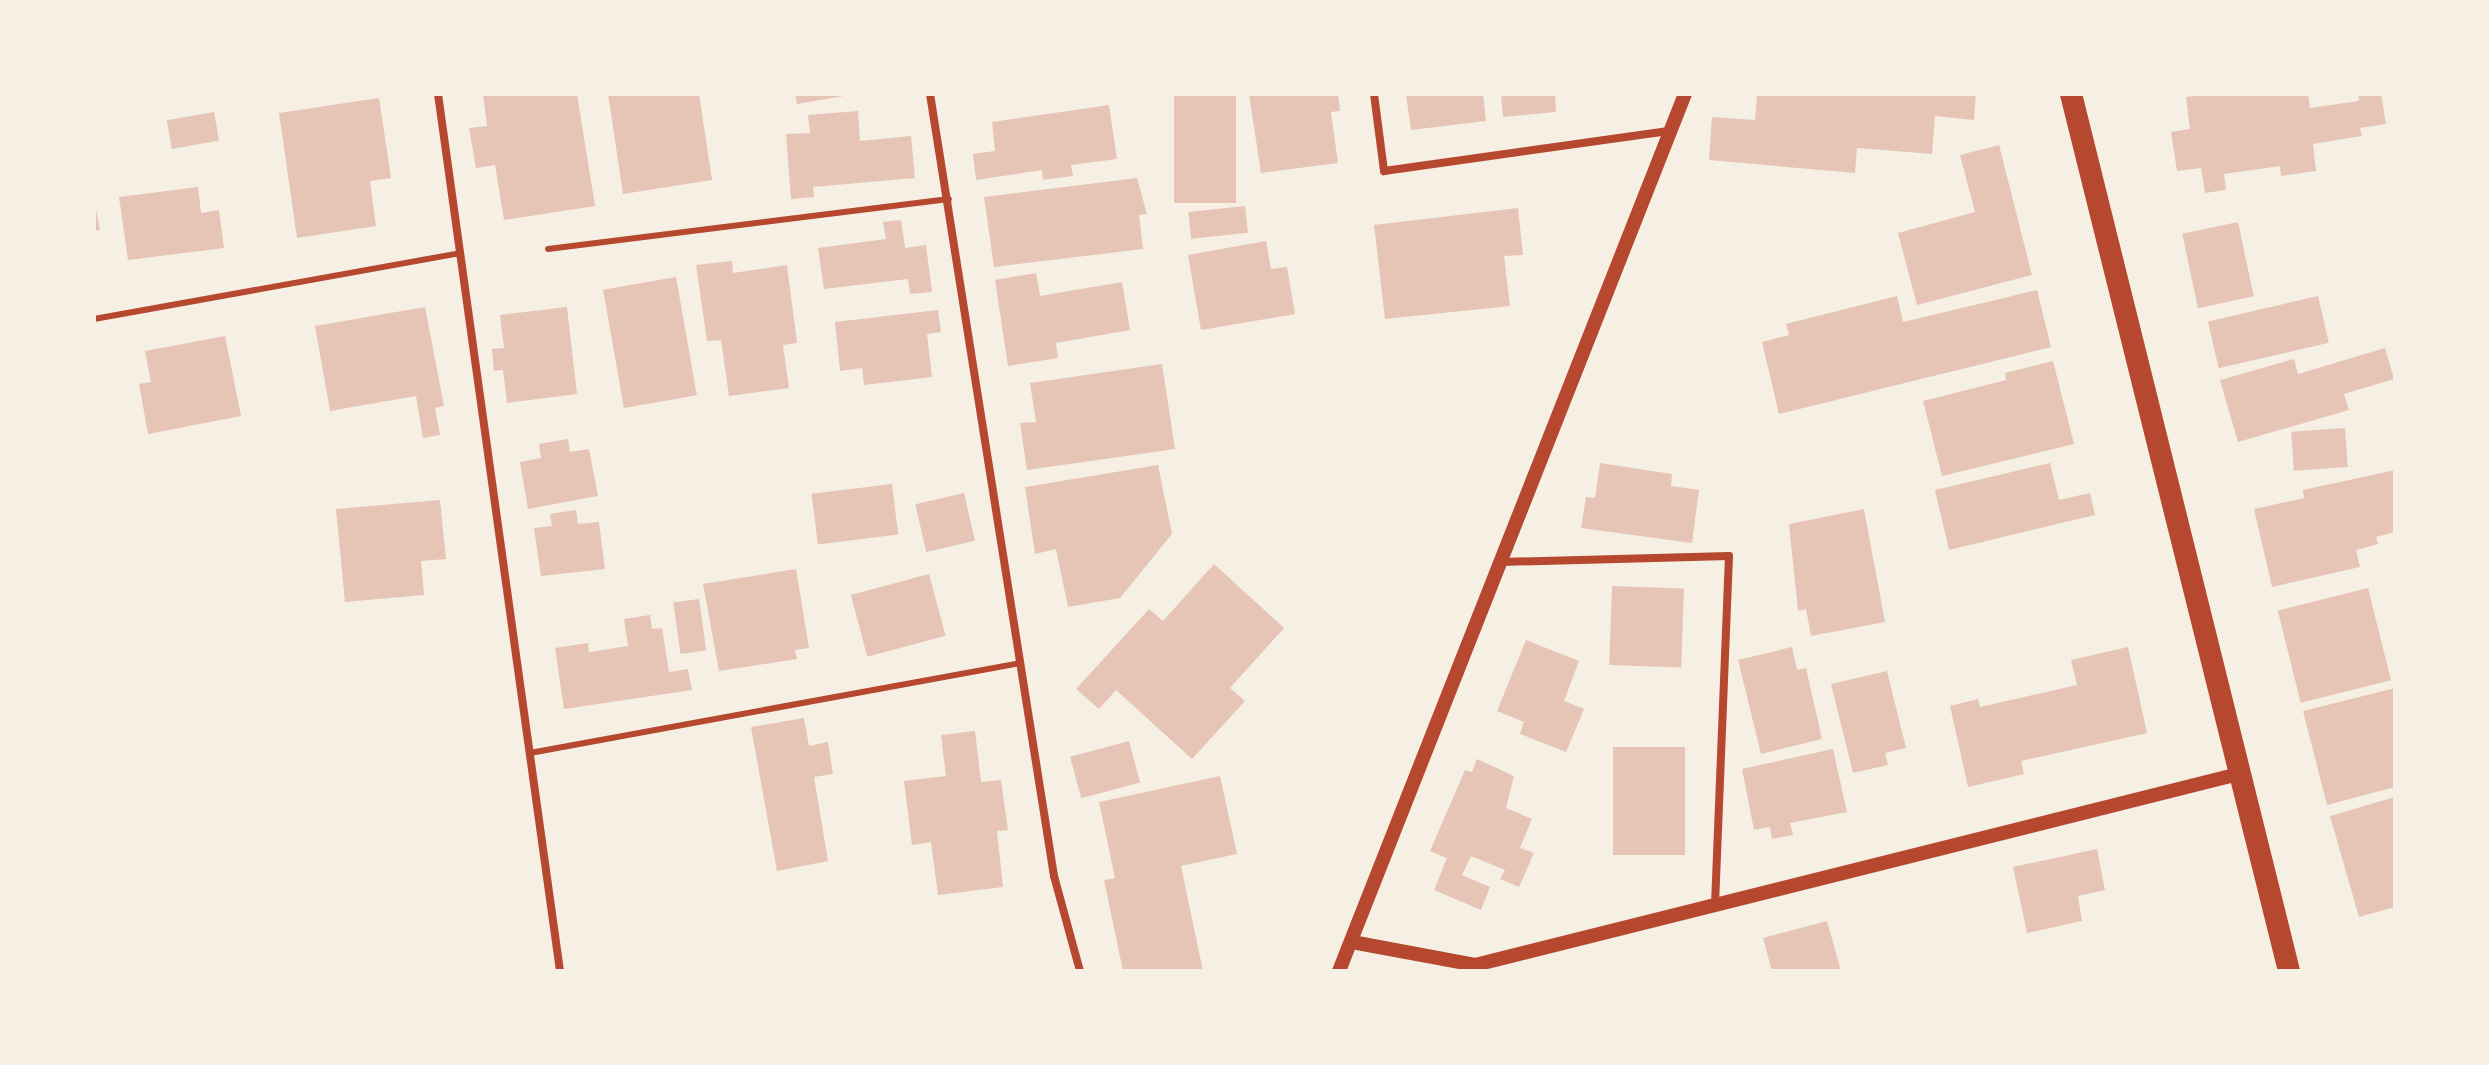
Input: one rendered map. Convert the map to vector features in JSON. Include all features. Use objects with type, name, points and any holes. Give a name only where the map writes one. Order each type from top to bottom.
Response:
[{"type":"highway","points":[[2071,94],[2289,971]]},
{"type":"street","points":[[438,94],[560,971]]},
{"type":"street","points":[[930,94],[1054,876],[1080,971]]},
{"type":"street","points":[[1374,94],[1384,171],[1671,131]]},
{"type":"street","points":[[1339,971],[1685,94]]},
{"type":"street","points":[[1501,562],[1729,556],[1715,905]]},
{"type":"street","points":[[1352,942],[1475,965],[2239,774]]},
{"type":"lane","points":[[548,249],[949,199]]},
{"type":"lane","points":[[94,319],[460,253]]},
{"type":"lane","points":[[530,753],[1020,663]]},
{"type":"building","points":[[483,94],[577,94],[595,206],[504,220],[495,165],[476,168],[469,128],[487,126]]},
{"type":"building","points":[[608,94],[699,94],[712,180],[623,194]]},
{"type":"building","points":[[795,94],[844,94],[844,96],[797,104]]},
{"type":"building","points":[[1174,94],[1236,94],[1236,203],[1174,203]]},
{"type":"building","points":[[1249,94],[1338,94],[1340,111],[1331,112],[1338,163],[1261,173]]},
{"type":"building","points":[[1406,94],[1483,94],[1486,121],[1411,130]]},
{"type":"building","points":[[1501,94],[1555,94],[1556,112],[1503,117]]},
{"type":"building","points":[[1757,94],[1976,94],[1974,120],[1935,116],[1932,154],[1857,148],[1855,173],[1709,160],[1712,117],[1755,120]]},
{"type":"building","points":[[2206,94],[2308,94],[2310,108],[2359,101],[2358,94],[2381,94],[2386,124],[2360,128],[2362,136],[2313,144],[2316,171],[2281,176],[2280,166],[2224,174],[2226,190],[2205,193],[2201,168],[2177,171],[2171,132],[2190,129],[2186,97]]},
{"type":"building","points":[[379,98],[391,178],[370,181],[376,226],[297,238],[279,113]]},
{"type":"building","points":[[1109,105],[1117,159],[1071,165],[1073,176],[1043,180],[1042,170],[976,180],[973,154],[995,151],[992,122]]},
{"type":"building","points":[[858,111],[860,141],[911,136],[915,178],[813,187],[814,197],[791,199],[786,134],[810,133],[808,115]]},
{"type":"building","points":[[214,112],[219,141],[172,149],[167,120]]},
{"type":"building","points":[[1999,145],[2032,275],[1917,305],[1898,233],[1975,212],[1960,155]]},
{"type":"building","points":[[1137,178],[1147,214],[1139,215],[1143,249],[994,267],[984,197]]},
{"type":"building","points":[[198,187],[201,213],[219,210],[224,248],[128,260],[119,197]]},
{"type":"building","points":[[94,200],[100,230],[94,231]]},
{"type":"building","points":[[1245,206],[1248,233],[1191,239],[1188,212]]},
{"type":"building","points":[[1518,208],[1523,255],[1504,256],[1510,306],[1385,319],[1374,225]]},
{"type":"building","points":[[901,220],[905,248],[926,245],[932,292],[910,294],[908,279],[824,289],[818,248],[886,239],[883,222]]},
{"type":"building","points":[[2238,222],[2254,296],[2198,308],[2182,234]]},
{"type":"building","points":[[1266,241],[1271,269],[1287,267],[1295,314],[1201,330],[1188,255]]},
{"type":"building","points":[[732,261],[733,273],[787,265],[797,343],[783,345],[789,388],[729,396],[721,340],[707,341],[696,265]]},
{"type":"building","points":[[1036,273],[1040,296],[1122,282],[1130,330],[1056,343],[1058,358],[1008,366],[995,280]]},
{"type":"building","points":[[676,277],[697,395],[624,408],[603,290]]},
{"type":"building","points":[[2037,290],[2051,347],[1779,414],[1762,342],[1789,335],[1786,324],[1897,296],[1903,322]]},
{"type":"building","points":[[2318,296],[2329,343],[2219,368],[2208,321]]},
{"type":"building","points":[[425,307],[444,406],[435,408],[440,435],[423,438],[416,396],[330,411],[315,326]]},
{"type":"building","points":[[567,307],[577,394],[507,403],[503,370],[494,371],[492,349],[504,348],[500,315]]},
{"type":"building","points":[[938,310],[941,332],[927,334],[932,377],[864,385],[862,368],[840,371],[835,322]]},
{"type":"building","points":[[225,336],[241,416],[148,434],[139,384],[151,382],[145,351]]},
{"type":"building","points":[[2385,348],[2394,379],[2344,394],[2349,410],[2238,442],[2220,380],[2294,359],[2298,374]]},
{"type":"building","points":[[2053,361],[2074,444],[1942,476],[1923,401],[2006,380],[2005,373]]},
{"type":"building","points":[[1162,364],[1175,449],[1027,470],[1020,423],[1036,422],[1030,383]]},
{"type":"building","points":[[2345,428],[2348,467],[2294,471],[2291,432]]},
{"type":"building","points":[[568,439],[570,452],[589,449],[598,496],[528,509],[520,462],[541,458],[539,444]]},
{"type":"building","points":[[1600,463],[1672,474],[1671,486],[1699,490],[1692,543],[1581,528],[1586,497],[1595,498]]},
{"type":"building","points":[[2050,463],[2059,500],[2090,493],[2095,515],[1949,550],[1935,490]]},
{"type":"building","points":[[1158,465],[1172,534],[1120,598],[1068,607],[1056,549],[1035,554],[1025,487]]},
{"type":"building","points":[[2395,470],[2395,532],[2376,537],[2378,544],[2356,550],[2360,567],[2272,587],[2254,509],[2304,498],[2303,490]]},
{"type":"building","points":[[892,484],[898,535],[818,544],[812,494]]},
{"type":"building","points":[[964,493],[975,541],[926,552],[915,504]]},
{"type":"building","points":[[440,500],[446,559],[421,561],[424,595],[345,602],[336,509]]},
{"type":"building","points":[[1864,509],[1885,622],[1811,636],[1806,609],[1798,611],[1789,524]]},
{"type":"building","points":[[576,510],[578,524],[599,522],[605,569],[541,576],[534,528],[552,526],[550,514]]},
{"type":"building","points":[[1214,564],[1284,628],[1230,688],[1245,701],[1192,759],[1116,690],[1099,709],[1076,689],[1149,609],[1163,621]]},
{"type":"building","points":[[796,569],[809,648],[795,650],[797,659],[719,671],[703,584]]},
{"type":"building","points":[[929,574],[946,636],[867,657],[851,595]]},
{"type":"building","points":[[1612,586],[1684,589],[1681,667],[1609,665]]},
{"type":"building","points":[[2368,588],[2391,680],[2301,703],[2278,610]]},
{"type":"building","points":[[699,599],[706,650],[680,654],[673,603]]},
{"type":"building","points":[[650,615],[652,629],[662,628],[669,672],[688,669],[692,690],[564,709],[555,648],[588,643],[589,652],[628,646],[624,619]]},
{"type":"building","points":[[1526,640],[1579,661],[1564,701],[1584,709],[1566,752],[1520,734],[1524,722],[1497,711]]},
{"type":"building","points":[[1792,647],[1797,670],[1806,668],[1822,739],[1761,754],[1738,660]]},
{"type":"building","points":[[2128,647],[2147,733],[2021,761],[2024,774],[1968,787],[1950,706],[1978,699],[1980,707],[2077,685],[2071,660]]},
{"type":"building","points":[[1887,671],[1906,748],[1885,753],[1888,765],[1853,773],[1831,684]]},
{"type":"building","points":[[2395,688],[2395,787],[2327,805],[2303,711]]},
{"type":"building","points":[[804,718],[809,746],[828,742],[833,774],[814,777],[828,861],[777,871],[751,727]]},
{"type":"building","points":[[975,731],[981,782],[1001,780],[1008,830],[997,831],[1003,887],[938,895],[931,842],[912,845],[904,781],[946,776],[941,735]]},
{"type":"building","points":[[1129,741],[1140,783],[1081,798],[1070,757]]},
{"type":"building","points":[[1613,747],[1685,747],[1685,855],[1613,855]]},
{"type":"building","points":[[1833,749],[1847,812],[1790,823],[1793,835],[1772,839],[1770,827],[1754,830],[1742,769]]},
{"type":"building","points":[[1477,759],[1514,776],[1506,808],[1532,819],[1520,848],[1534,853],[1519,887],[1500,879],[1505,870],[1471,856],[1462,875],[1490,887],[1481,910],[1434,890],[1447,858],[1430,851],[1465,770],[1472,772]]},
{"type":"building","points":[[1220,776],[1237,854],[1181,866],[1203,971],[1123,971],[1104,880],[1115,878],[1099,802]]},
{"type":"building","points":[[2395,797],[2395,907],[2359,917],[2330,816]]},
{"type":"building","points":[[2097,849],[2105,890],[2078,896],[2082,921],[2027,933],[2013,867]]},
{"type":"building","points":[[1827,921],[1841,971],[1772,971],[1763,938]]}]
